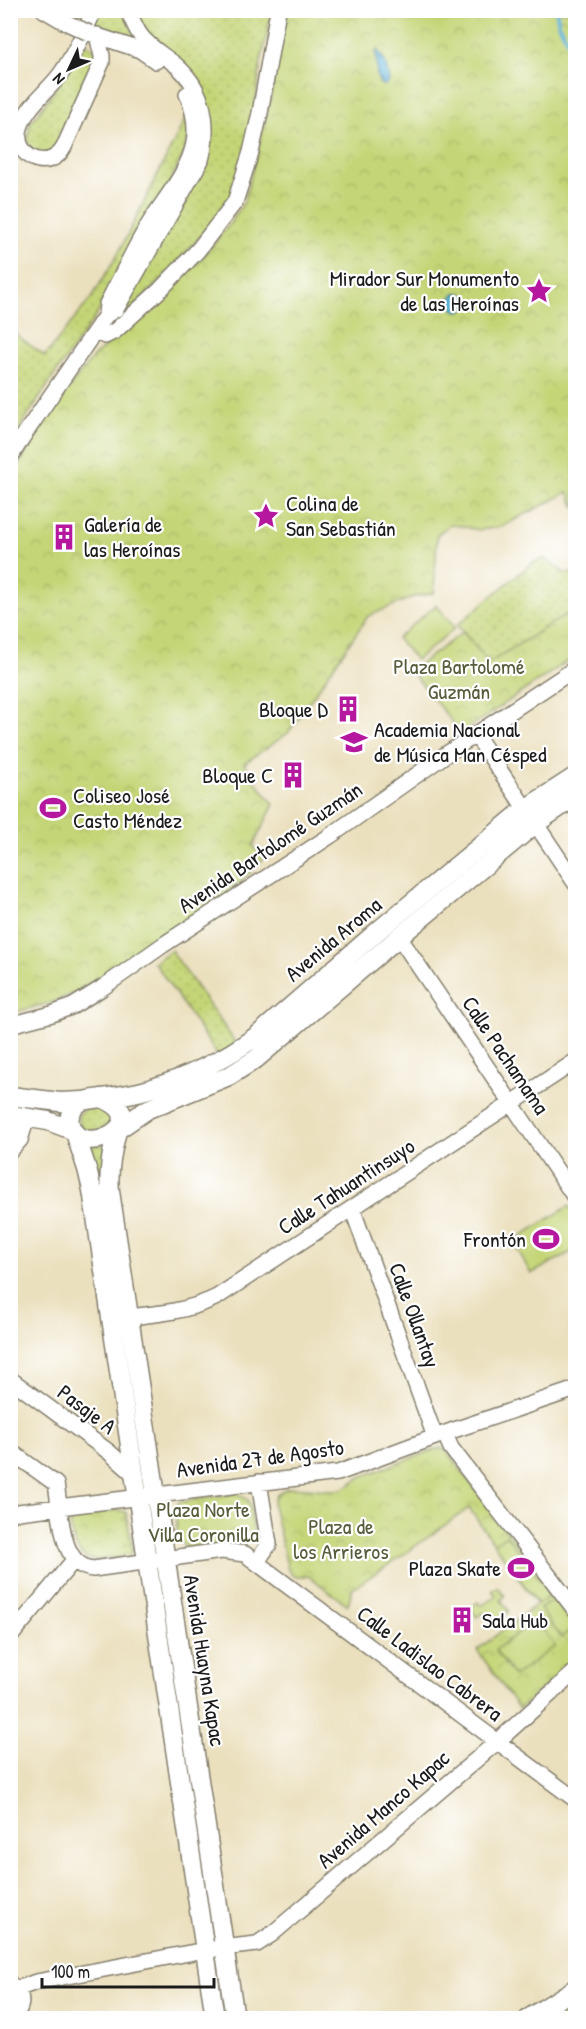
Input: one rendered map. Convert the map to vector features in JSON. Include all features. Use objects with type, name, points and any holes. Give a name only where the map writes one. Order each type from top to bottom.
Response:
[{"type":"main road","name":"Avenida Aroma","points":[[118,1130],[148,1109],[229,1076],[256,1059],[399,937],[576,776]]},
{"type":"main road","name":"Avenida Aroma","points":[[101,1098],[146,1090],[224,1059],[258,1035],[388,923],[530,817],[576,796]]},
{"type":"main road","points":[[10,1096],[60,1102],[101,1098],[120,1110],[122,1119],[118,1130],[106,1138],[94,1139],[82,1137],[48,1121],[19,1116]]},
{"type":"main road","points":[[74,1132],[70,1113],[74,1106],[82,1101]]},
{"type":"main road","name":"Avenida Huayna Kapac","points":[[118,1130],[111,1153],[109,1174],[128,1317],[157,1495],[235,2019]]},
{"type":"main road","name":"Avenida Huayna Kapac","points":[[74,1132],[92,1190],[215,2019]]},
{"type":"main road","points":[[529,2019],[576,1988]]},
{"type":"street","points":[[44,10],[93,34],[140,50],[172,75],[186,91],[194,109],[196,130],[194,146],[106,304],[106,315]]},
{"type":"street","points":[[93,34],[102,56],[102,62],[64,147],[53,159],[43,162],[35,159],[24,150],[20,142],[19,133],[24,118],[62,72],[94,10]]},
{"type":"street","points":[[10,458],[106,315],[117,309],[201,160],[205,144],[206,122],[203,103],[179,68],[141,36],[128,10]]},
{"type":"street","points":[[95,332],[105,336],[115,331],[160,291],[198,250],[235,202],[249,161],[260,113],[278,10]]},
{"type":"street","name":"Avenida Bartolomé Guzmán","points":[[10,1025],[73,1006],[102,988],[162,945],[330,836],[576,668]]},
{"type":"street","points":[[476,735],[576,884]]},
{"type":"street","name":"Calle Pachamama","points":[[399,937],[576,1199]]},
{"type":"street","name":"Calle Tahuantinsuyo","points":[[128,1317],[200,1306],[217,1297],[576,1061]]},
{"type":"street","points":[[10,1151],[20,1140],[19,1116]]},
{"type":"street","name":"Calle Ollantay","points":[[352,1208],[440,1436],[576,1611]]},
{"type":"street","name":"Pasaje A","points":[[10,1379],[109,1452],[135,1476]]},
{"type":"street","name":"Avenida 27 de Agosto","points":[[10,1513],[338,1473],[576,1389]]},
{"type":"street","points":[[10,1451],[56,1484],[62,1527],[74,1560],[10,1637]]},
{"type":"street","points":[[257,1562],[269,1544],[259,1482]]},
{"type":"street","name":"Calle Ladislao Cabrera","points":[[74,1560],[86,1568],[93,1569],[234,1551],[245,1554],[576,1800]]},
{"type":"street","name":"Avenida Manco Kapac","points":[[14,1987],[205,1950],[257,1944],[272,1934],[498,1741],[576,1671]]},
{"type":"street","points":[[13,2017],[20,2008],[22,1998],[14,1987]]},
{"type":"green space","points":[[100,11],[123,11],[138,42],[93,23]]},
{"type":"green space","points":[[133,11],[272,11],[261,62],[252,128],[235,191],[222,212],[161,280],[116,324],[159,240],[212,122],[151,42]]},
{"type":"green space","name":"Colina de San Sebastián","points":[[285,11],[575,11],[575,508],[568,492],[501,527],[479,530],[451,524],[437,535],[434,593],[413,597],[368,616],[288,733],[245,763],[246,770],[274,804],[253,846],[265,857],[241,882],[223,896],[76,992],[51,1003],[11,1013],[10,480],[51,410],[95,355],[160,301],[203,257],[244,202],[269,106]]},
{"type":"green space","points":[[85,43],[95,50],[97,59],[54,151],[42,155],[31,148],[27,142],[30,124]]},
{"type":"green space","points":[[187,116],[189,135],[183,155],[168,186],[153,207],[96,316],[11,442],[11,331],[45,356],[92,297],[119,252]]},
{"type":"green space","points":[[545,558],[564,573],[572,573],[575,580],[575,651],[489,663],[457,625],[532,563]]},
{"type":"green space","points":[[436,605],[455,628],[416,660],[397,638]]},
{"type":"green space","name":"Plaza Bartolomé Guzmán","points":[[575,609],[575,656],[461,733],[411,671],[463,632],[489,663]]},
{"type":"green space","points":[[171,950],[237,1045],[218,1056],[154,962]]},
{"type":"green space","points":[[87,1108],[106,1109],[112,1115],[113,1122],[98,1130],[81,1128],[78,1115]]},
{"type":"green space","points":[[84,1145],[106,1145],[138,1422],[134,1422]]},
{"type":"green space","name":"Frontón","points":[[569,1206],[575,1215],[575,1250],[531,1274],[513,1241]]},
{"type":"green space","name":"Plaza de los Arrieros","points":[[439,1448],[447,1452],[575,1620],[575,1660],[519,1709],[477,1650],[537,1604],[469,1508],[352,1589],[348,1605],[308,1576],[293,1576],[288,1570],[273,1505],[276,1496],[282,1491],[298,1487],[339,1490],[363,1476]]},
{"type":"green space","name":"Plaza Norte Villa Coronilla","points":[[237,1493],[249,1501],[254,1533],[247,1540],[185,1547],[178,1539],[175,1510],[179,1502]]},
{"type":"green space","points":[[119,1510],[126,1512],[133,1552],[117,1558],[90,1559],[83,1556],[73,1538],[71,1519],[79,1515]]},
{"type":"green space","name":"Plaza Skate","points":[[506,1535],[549,1592],[546,1594],[548,1597],[538,1604],[494,1544]]},
{"type":"green space","points":[[156,1572],[161,1572],[213,1921],[208,1922]]},
{"type":"green space","points":[[498,1587],[505,1596],[501,1600],[509,1611],[492,1624],[484,1613],[477,1617],[470,1608],[478,1602],[481,1606],[496,1596],[492,1590]]},
{"type":"green space","points":[[554,1599],[575,1627],[561,1637],[540,1609]]},
{"type":"green space","points":[[536,1620],[555,1646],[514,1676],[495,1650]]},
{"type":"green space","points":[[575,1997],[575,2011],[566,2018],[543,2018]]},
{"type":"water","points":[[376,51],[383,57],[387,69],[389,82],[385,85],[380,84],[377,76]]},
{"type":"water","points":[[459,293],[465,296],[468,302],[465,308],[459,311],[453,308],[450,302],[453,296]]},
{"type":"waterway","points":[[556,10],[559,24],[576,58]]},
{"type":"place","name":"Mirador Sur Monumento de las Heroínas","points":[[539,291]]},
{"type":"place","name":"Colina de San Sebastián","points":[[266,516]]},
{"type":"place","name":"Galería de las Heroínas","points":[[64,537]]},
{"type":"place","name":"Bloque D","points":[[348,709]]},
{"type":"place","name":"Academia Nacional de Música Man Césped","points":[[354,742]]},
{"type":"place","name":"Bloque C","points":[[293,775]]},
{"type":"place","name":"Coliseo José Casto Méndez","points":[[53,808]]},
{"type":"place","name":"Frontón","points":[[546,1239]]},
{"type":"place","name":"Plaza Skate","points":[[521,1568]]},
{"type":"place","name":"Sala Hub","points":[[462,1620]]}]
